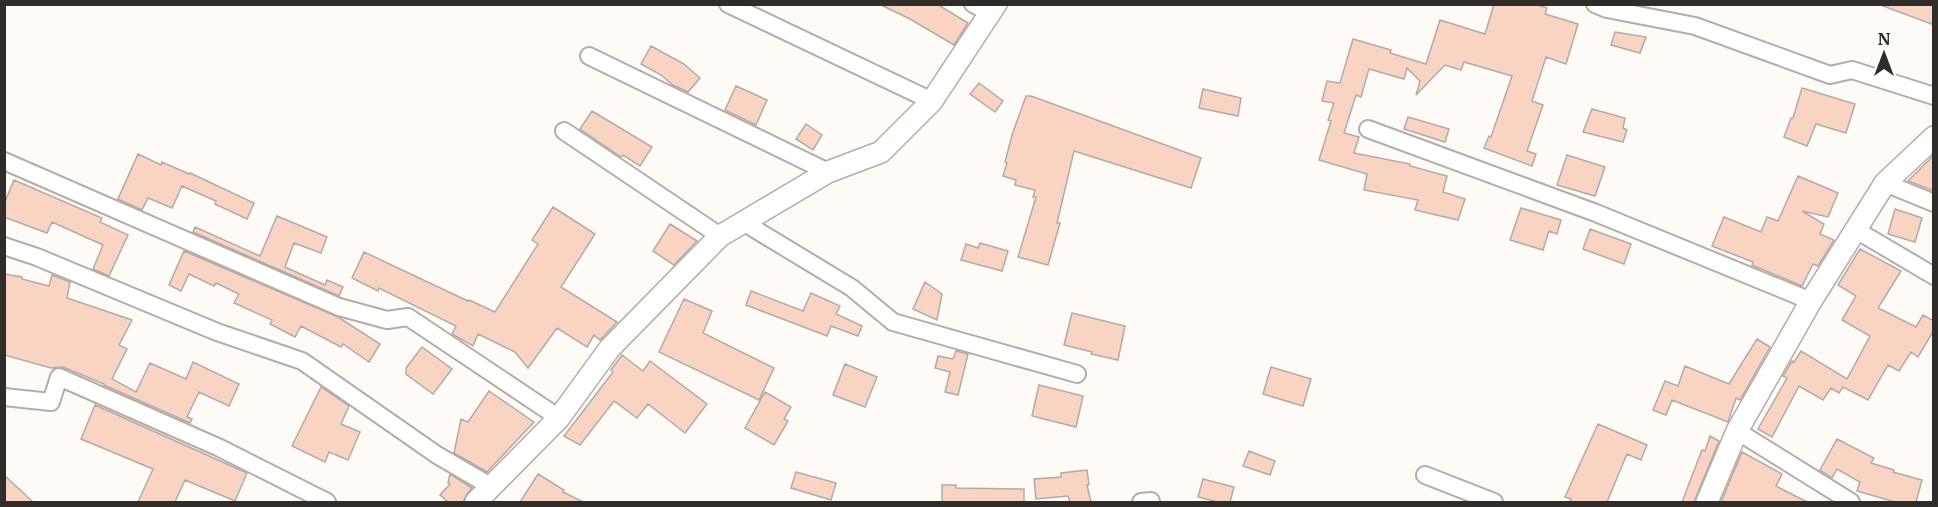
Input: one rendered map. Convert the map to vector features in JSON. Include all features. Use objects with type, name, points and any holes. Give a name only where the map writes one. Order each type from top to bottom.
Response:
[{"type":"street","points":[[728,4],[932,101]]},
{"type":"street","points":[[1595,4],[1607,9],[1695,26],[1830,75],[1852,70],[1934,96]]},
{"type":"street","points":[[476,502],[559,418],[610,348],[720,236],[828,172],[880,152],[932,101],[986,7]]},
{"type":"street","points":[[589,57],[828,172]]},
{"type":"street","points":[[1368,129],[1596,213],[1811,301]]},
{"type":"street","points":[[564,131],[720,236]]},
{"type":"street","points":[[1707,502],[1737,431],[1811,301],[1886,183],[1934,137]]},
{"type":"street","points":[[4,161],[339,307],[387,320],[408,317],[559,418]]},
{"type":"street","points":[[1886,183],[1934,203]]},
{"type":"street","points":[[743,222],[852,288],[893,322],[1077,374]]},
{"type":"street","points":[[1856,230],[1934,276]]},
{"type":"street","points":[[4,246],[37,257],[217,332],[302,361],[437,455],[492,487]]},
{"type":"street","points":[[4,397],[51,402],[59,377],[220,448],[327,502]]},
{"type":"street","points":[[1737,431],[1851,502]]},
{"type":"street","points":[[1425,476],[1494,502]]},
{"type":"building","points":[[879,4],[937,4],[968,23],[954,45]]},
{"type":"building","points":[[1494,4],[1535,4],[1547,8],[1545,14],[1578,24],[1566,64],[1546,57],[1532,101],[1543,105],[1527,151],[1536,154],[1532,166],[1484,148],[1489,136],[1491,137],[1512,76],[1464,62],[1461,70],[1445,65],[1416,95],[1420,81],[1407,68],[1404,79],[1369,69],[1361,97],[1356,95],[1344,133],[1359,137],[1354,153],[1410,164],[1410,166],[1447,176],[1443,192],[1465,199],[1458,220],[1415,210],[1418,200],[1364,190],[1367,174],[1319,160],[1334,103],[1322,101],[1327,81],[1340,83],[1353,39],[1391,50],[1390,53],[1426,64],[1440,20],[1485,34]]},
{"type":"building","points":[[1883,4],[1934,4],[1934,25],[1883,6]]},
{"type":"building","points":[[1615,32],[1646,37],[1640,53],[1611,45]]},
{"type":"building","points":[[651,46],[684,64],[700,78],[688,92],[641,64]]},
{"type":"building","points":[[979,83],[1003,101],[995,112],[970,94]]},
{"type":"building","points":[[736,86],[767,100],[756,125],[725,110]]},
{"type":"building","points":[[1802,88],[1855,104],[1846,133],[1816,124],[1807,146],[1784,137],[1791,118],[1793,118]]},
{"type":"building","points":[[1203,89],[1241,98],[1238,116],[1199,108]]},
{"type":"building","points":[[1026,96],[1201,158],[1191,188],[1074,151],[1057,223],[1060,223],[1048,265],[1018,257],[1036,197],[1033,197],[1035,190],[1015,185],[1016,180],[1003,176],[1012,135]]},
{"type":"building","points":[[1592,109],[1625,118],[1623,128],[1627,130],[1623,142],[1583,132]]},
{"type":"building","points":[[592,111],[652,147],[640,166],[623,155],[621,157],[580,129]]},
{"type":"building","points":[[1408,117],[1449,129],[1445,142],[1404,129]]},
{"type":"building","points":[[806,124],[822,135],[813,150],[796,139]]},
{"type":"building","points":[[138,154],[161,165],[162,162],[190,173],[254,203],[247,219],[215,204],[216,201],[182,186],[172,208],[148,198],[142,210],[118,199]]},
{"type":"building","points":[[1567,155],[1605,167],[1595,196],[1557,185]]},
{"type":"building","points":[[1934,155],[1934,191],[1908,181]]},
{"type":"building","points":[[1798,176],[1838,193],[1828,217],[1802,211],[1824,224],[1820,234],[1834,240],[1818,266],[1813,264],[1802,286],[1752,265],[1753,262],[1712,246],[1724,217],[1761,232],[1767,217],[1778,221]]},
{"type":"building","points":[[14,180],[102,218],[100,222],[128,235],[109,276],[93,269],[103,245],[52,222],[47,233],[4,217],[4,204]]},
{"type":"building","points":[[553,207],[595,234],[561,287],[617,322],[600,340],[594,335],[587,347],[557,328],[528,368],[515,352],[478,334],[473,346],[452,334],[456,326],[379,288],[378,291],[352,278],[364,252],[495,312],[538,244],[532,240]]},
{"type":"building","points":[[1521,208],[1561,220],[1557,234],[1549,231],[1543,250],[1510,240]]},
{"type":"building","points":[[1895,209],[1922,218],[1915,242],[1888,234]]},
{"type":"building","points":[[277,216],[327,237],[321,253],[294,243],[285,267],[325,285],[327,280],[343,287],[339,296],[193,232],[195,227],[260,256]]},
{"type":"building","points":[[670,224],[697,241],[674,265],[653,251]]},
{"type":"building","points":[[1590,229],[1631,244],[1624,264],[1583,249]]},
{"type":"building","points":[[980,243],[1008,251],[1002,271],[961,260],[966,244],[978,248]]},
{"type":"building","points":[[1860,249],[1901,271],[1878,308],[1916,327],[1923,315],[1934,321],[1934,330],[1918,357],[1911,352],[1899,371],[1888,365],[1868,400],[1843,387],[1839,393],[1831,388],[1823,400],[1799,386],[1772,437],[1758,429],[1787,378],[1783,376],[1801,351],[1847,379],[1870,336],[1842,320],[1856,296],[1838,285]]},
{"type":"building","points":[[184,251],[338,317],[380,344],[369,362],[343,344],[341,347],[301,326],[295,337],[270,324],[272,320],[234,303],[239,294],[216,283],[214,286],[189,274],[181,291],[169,285]]},
{"type":"building","points":[[4,274],[49,286],[52,275],[70,282],[67,298],[132,320],[119,345],[127,349],[112,379],[136,392],[150,363],[186,379],[193,362],[239,384],[229,406],[199,392],[187,417],[192,419],[190,423],[63,367],[51,368],[4,355]]},
{"type":"building","points":[[925,282],[942,294],[937,320],[913,309]]},
{"type":"building","points":[[751,291],[803,311],[811,293],[840,306],[836,314],[862,326],[858,336],[831,326],[827,336],[746,305]]},
{"type":"building","points":[[684,299],[712,311],[703,333],[774,368],[759,400],[659,352]]},
{"type":"building","points":[[1072,313],[1125,326],[1118,360],[1064,345]]},
{"type":"building","points":[[1757,339],[1770,347],[1740,400],[1736,398],[1728,422],[1672,400],[1666,415],[1653,410],[1665,381],[1678,386],[1685,366],[1729,384]]},
{"type":"building","points":[[422,347],[452,369],[433,394],[406,374],[406,368]]},
{"type":"building","points":[[956,351],[968,354],[958,395],[945,392],[950,372],[935,368],[938,356],[953,359]]},
{"type":"building","points":[[622,355],[643,371],[650,361],[707,404],[685,433],[648,404],[637,418],[614,401],[580,445],[564,436],[613,372],[611,370]]},
{"type":"building","points":[[845,364],[877,377],[865,407],[833,395]]},
{"type":"building","points":[[1271,367],[1311,379],[1303,406],[1263,394]]},
{"type":"building","points":[[1039,385],[1083,396],[1076,427],[1032,416]]},
{"type":"building","points":[[321,387],[349,406],[341,424],[360,432],[348,460],[329,452],[325,462],[292,446]]},
{"type":"building","points":[[489,391],[534,422],[487,472],[454,453],[461,419],[468,422]]},
{"type":"building","points":[[765,392],[791,407],[784,419],[788,421],[774,445],[745,428]]},
{"type":"building","points":[[95,405],[247,473],[235,501],[185,480],[175,502],[138,502],[153,469],[81,439]]},
{"type":"building","points":[[1598,424],[1647,445],[1641,460],[1627,454],[1607,502],[1570,502],[1571,499],[1565,497]]},
{"type":"building","points":[[1710,436],[1719,441],[1694,502],[1682,502],[1702,450],[1705,451]]},
{"type":"building","points":[[1837,439],[1874,458],[1871,463],[1922,480],[1916,502],[1895,502],[1857,491],[1860,482],[1837,469],[1832,478],[1820,470]]},
{"type":"building","points":[[1249,451],[1275,461],[1270,475],[1243,466]]},
{"type":"building","points":[[1742,452],[1782,474],[1776,486],[1807,502],[1721,502]]},
{"type":"building","points":[[1087,470],[1089,485],[1087,485],[1091,502],[1070,502],[1068,496],[1036,499],[1034,479],[1061,477],[1061,473]]},
{"type":"building","points":[[796,472],[836,483],[831,500],[791,488]]},
{"type":"building","points":[[450,474],[472,488],[463,502],[448,502],[440,495],[450,484],[448,483]]},
{"type":"building","points":[[538,474],[564,490],[563,492],[583,502],[520,502]]},
{"type":"building","points":[[4,475],[33,502],[4,502]]},
{"type":"building","points":[[1203,479],[1234,487],[1230,502],[1218,502],[1198,497]]},
{"type":"building","points":[[942,485],[956,485],[956,488],[1024,489],[1024,502],[942,502]]}]
